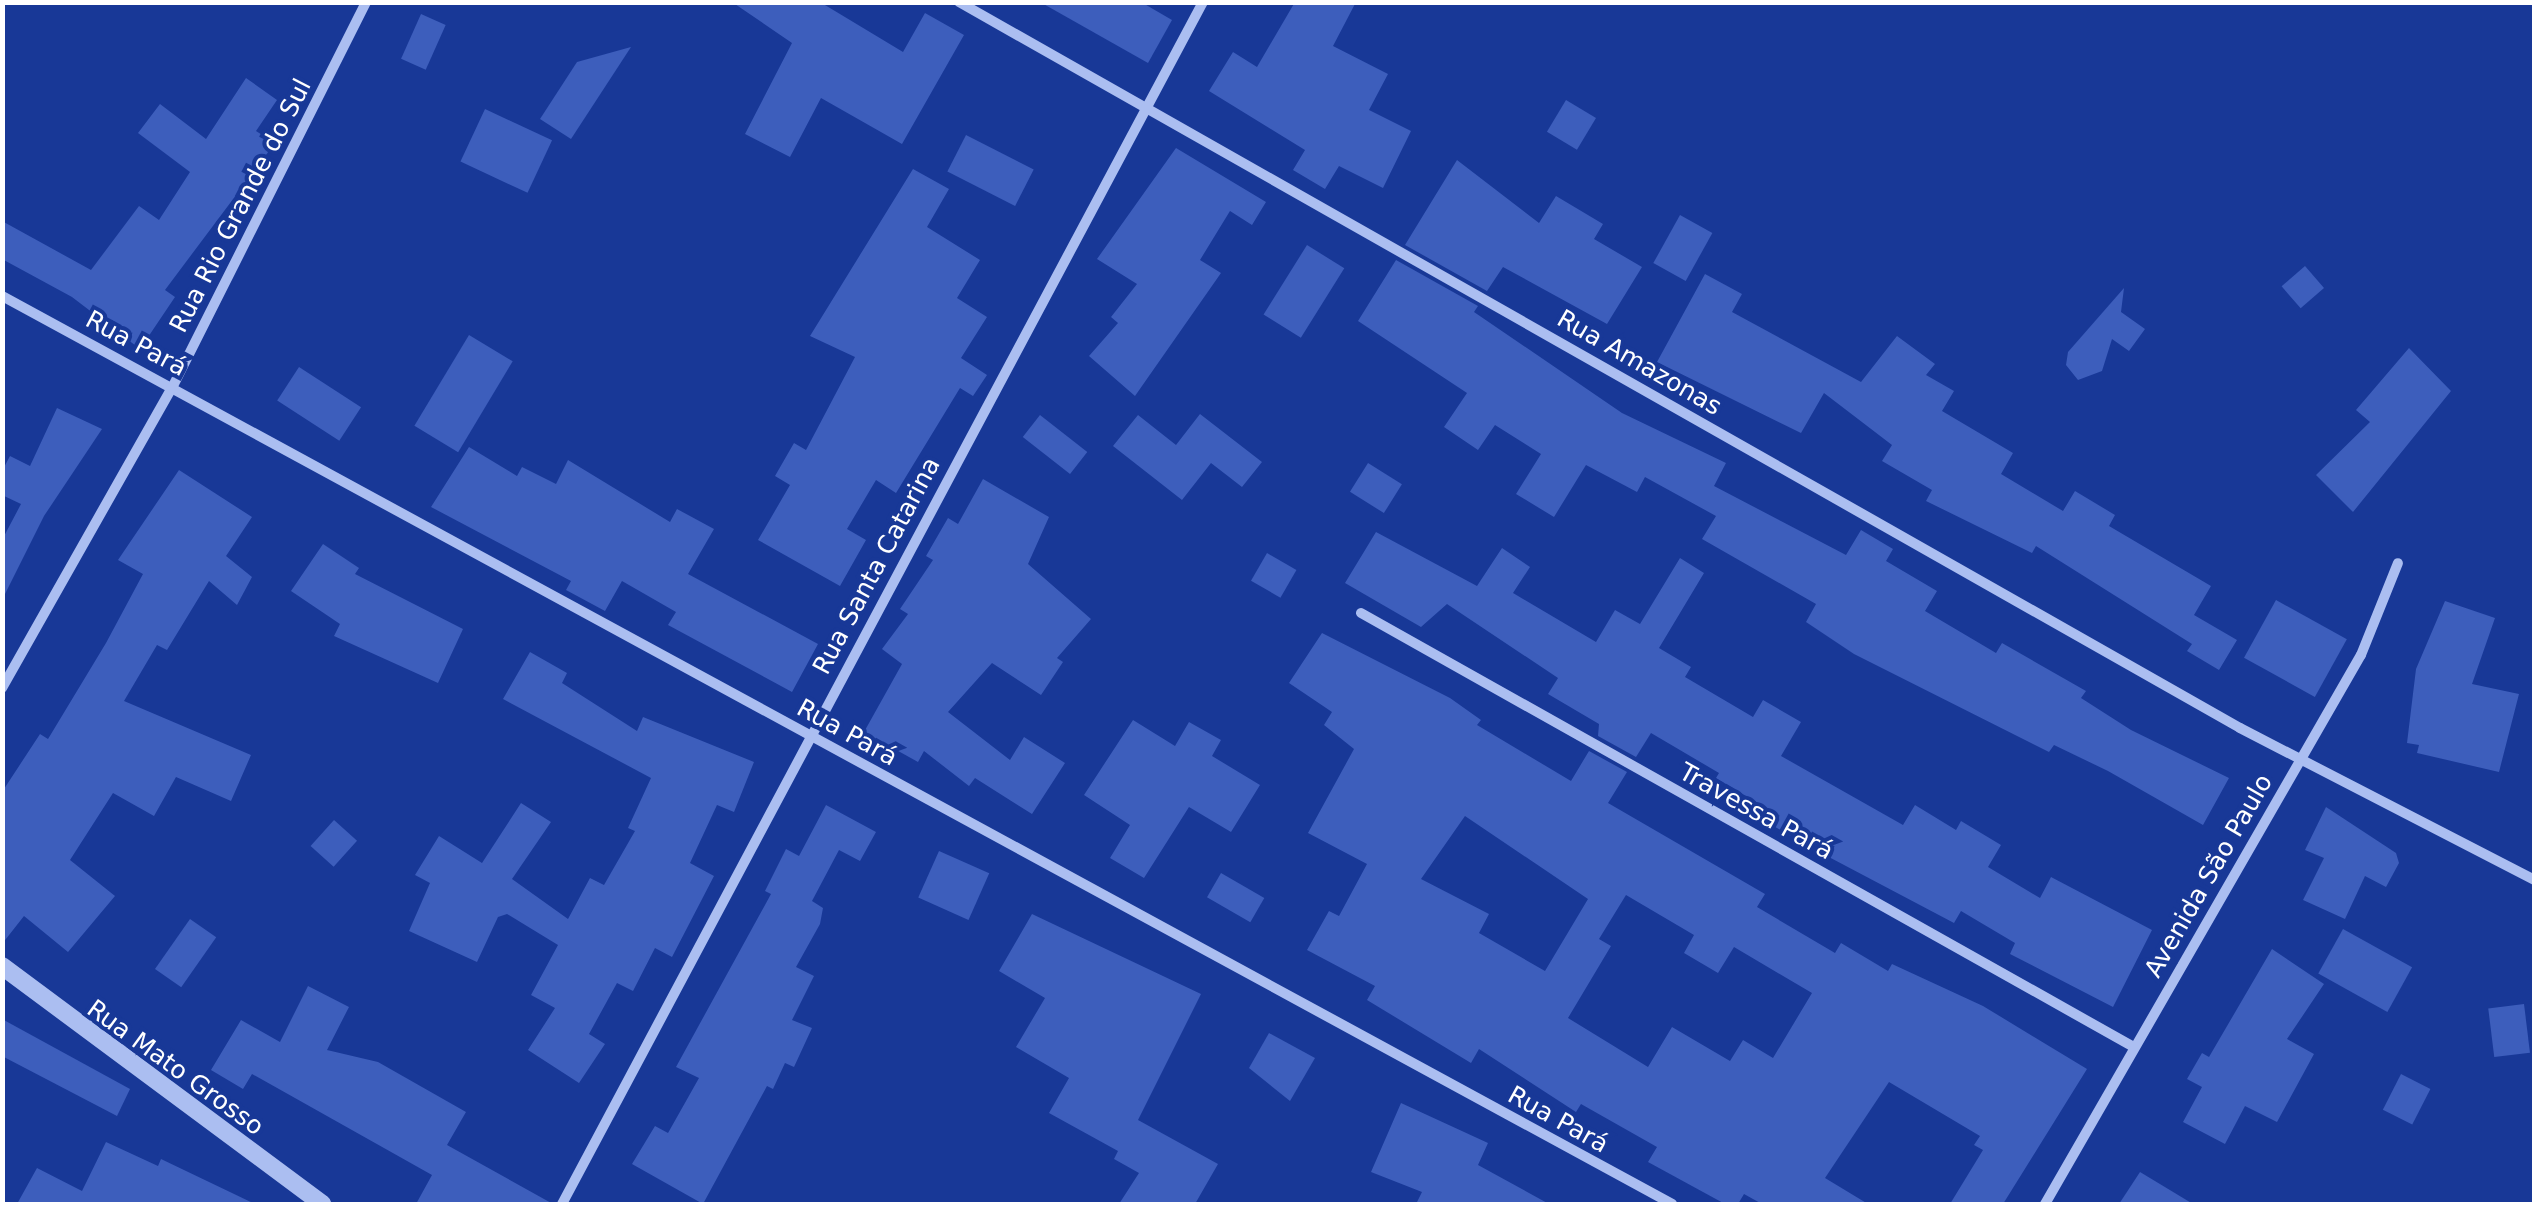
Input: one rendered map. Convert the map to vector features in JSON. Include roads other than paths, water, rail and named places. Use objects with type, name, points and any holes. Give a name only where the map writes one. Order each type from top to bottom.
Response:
[{"type":"street","name":"Rua Rio Grande do Sul","points":[[2,688],[172,386],[366,2]]},
{"type":"street","name":"Rua Amazonas","points":[[959,2],[2299,758],[2534,880]]},
{"type":"street","name":"Rua Santa Catarina","points":[[562,1204],[808,735],[1203,2]]},
{"type":"street","name":"Rua Pará","points":[[2,296],[1672,1204]]},
{"type":"street","name":"Avenida São Paulo","points":[[2045,1204],[2132,1046],[2361,655],[2398,563]]},
{"type":"street","name":"Travessa Pará","points":[[1361,613],[2132,1046]]},
{"type":"street","name":"Rua Mato Grosso","points":[[2,966],[322,1204]]}]
